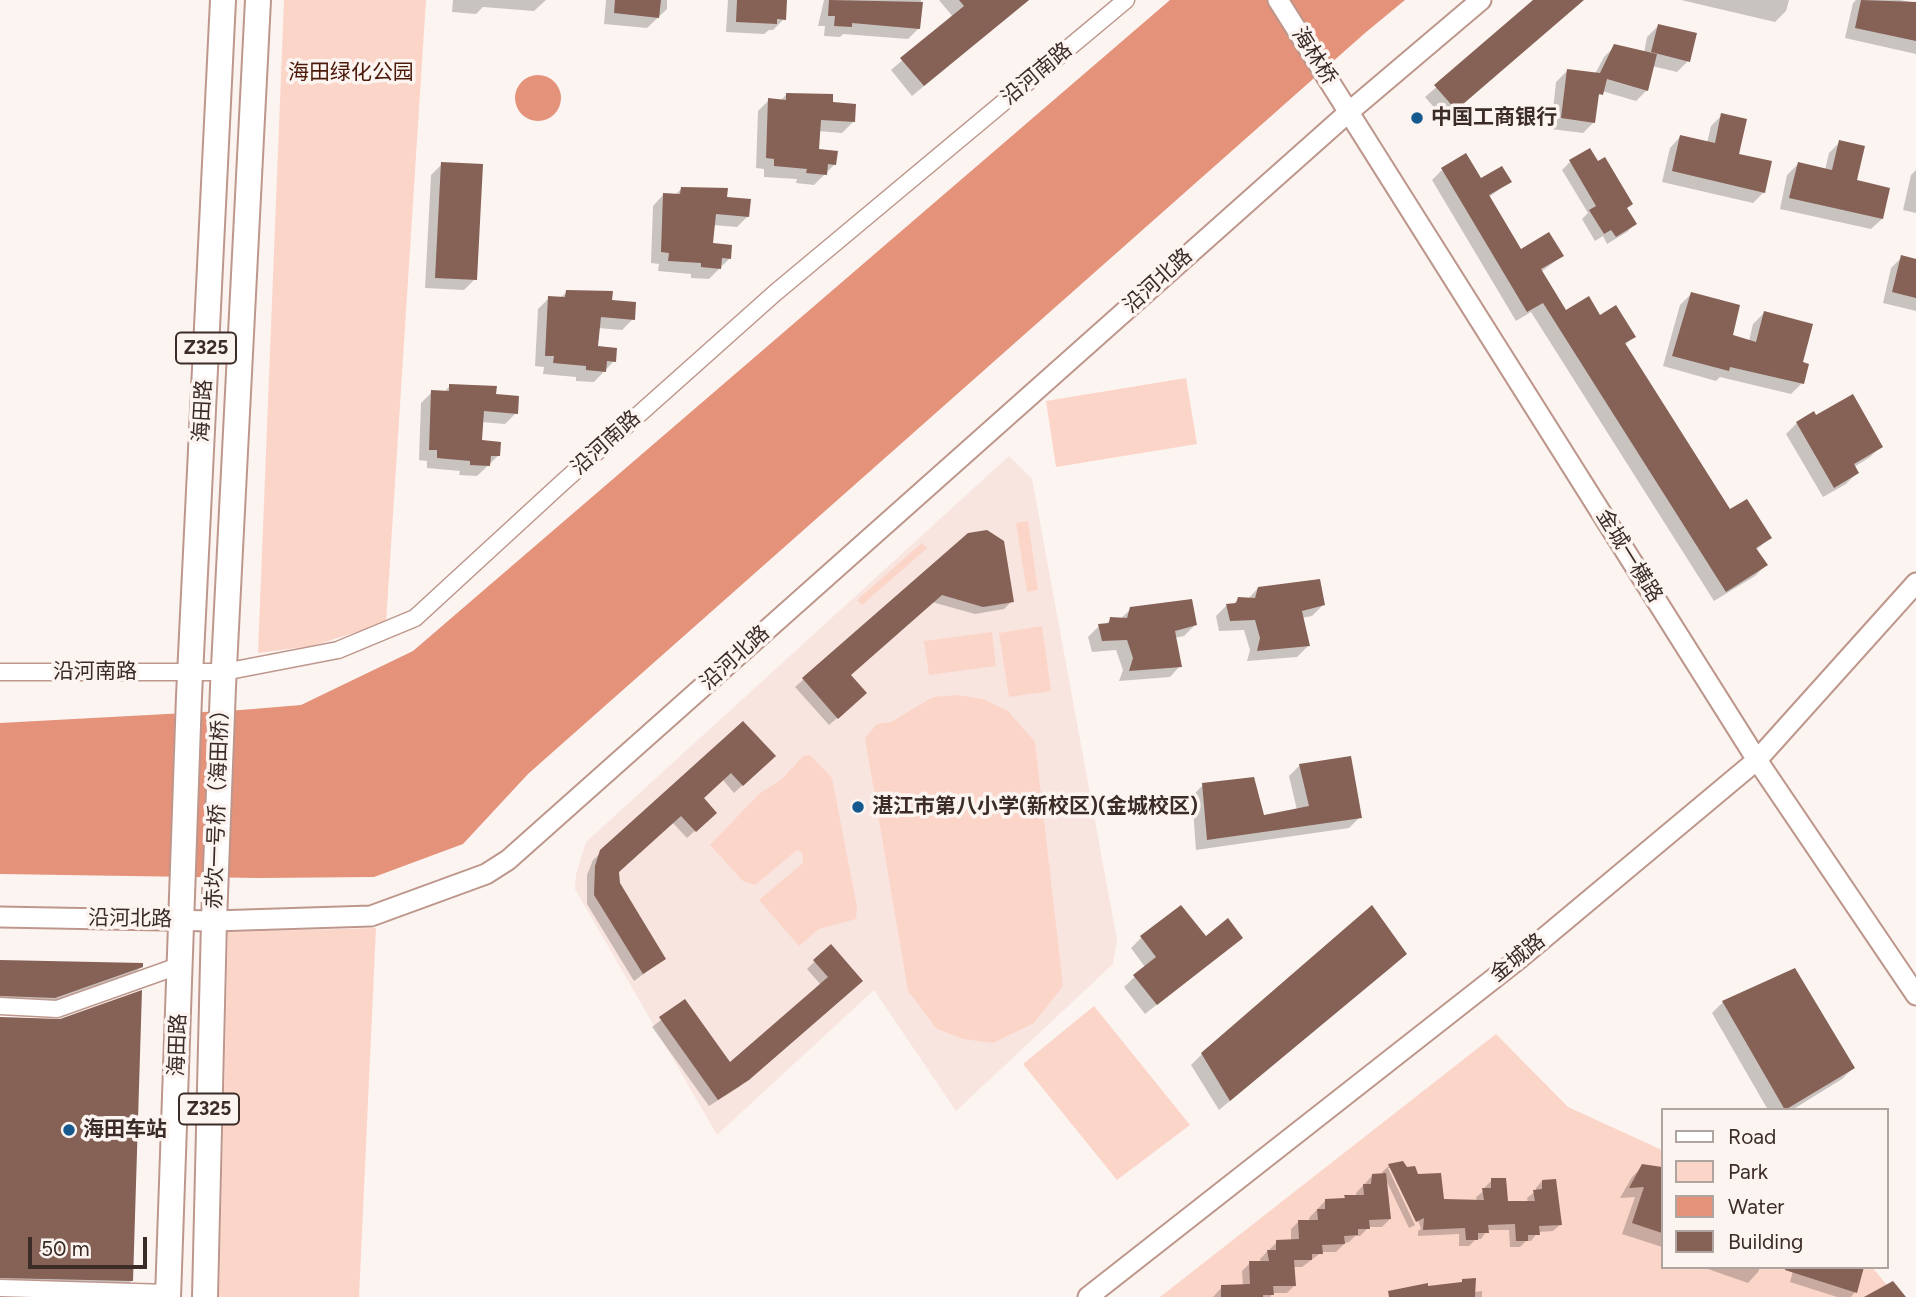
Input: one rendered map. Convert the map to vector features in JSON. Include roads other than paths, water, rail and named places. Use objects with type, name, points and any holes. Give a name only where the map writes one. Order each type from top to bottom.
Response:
[{"type":"main road","name":"海田路","points":[[190,685],[223,0]]},
{"type":"main road","name":"海田路","points":[[223,679],[258,0]]},
{"type":"main road","name":"赤坎一号桥（海田桥）","points":[[214,921],[223,679]]},
{"type":"main road","name":"赤坎一号桥（海田桥）","points":[[182,920],[190,685]]},
{"type":"main road","name":"海田路","points":[[168,1295],[182,920]]},
{"type":"main road","name":"海田路","points":[[205,1297],[214,921]]},
{"type":"street","name":"沿河南路","points":[[0,672],[190,685],[338,650],[415,618],[775,293],[1126,0]]},
{"type":"street","name":"海林桥","points":[[1278,0],[1350,111]]},
{"type":"street","name":"沿河北路","points":[[0,917],[214,921],[371,916],[486,874],[508,860],[1350,111],[1481,0]]},
{"type":"street","name":"金城一横路","points":[[1350,111],[1757,760],[1916,995]]},
{"type":"street","name":"金城路","points":[[1088,1297],[1520,958],[1757,760],[1916,583]]},
{"type":"street","points":[[0,1006],[57,1009],[181,965]]},
{"type":"street","points":[[0,1289],[168,1295]]},
{"type":"water","points":[[1170,0],[1405,0],[528,774],[463,844],[374,877],[0,874],[0,723],[301,705],[413,651]]},
{"type":"water","points":[[538,75],[555,81],[561,98],[555,115],[538,121],[521,115],[515,98],[521,81]]},
{"type":"place","name":"中国工商银行","points":[[1417,118]]},
{"type":"place","name":"湛江市第八小学(新校区)(金城校区)","points":[[858,807]]},
{"type":"place","name":"海田车站","points":[[69,1130]]},
{"type":"park label","name":"海田绿化公园","points":[[351,73]]}]
